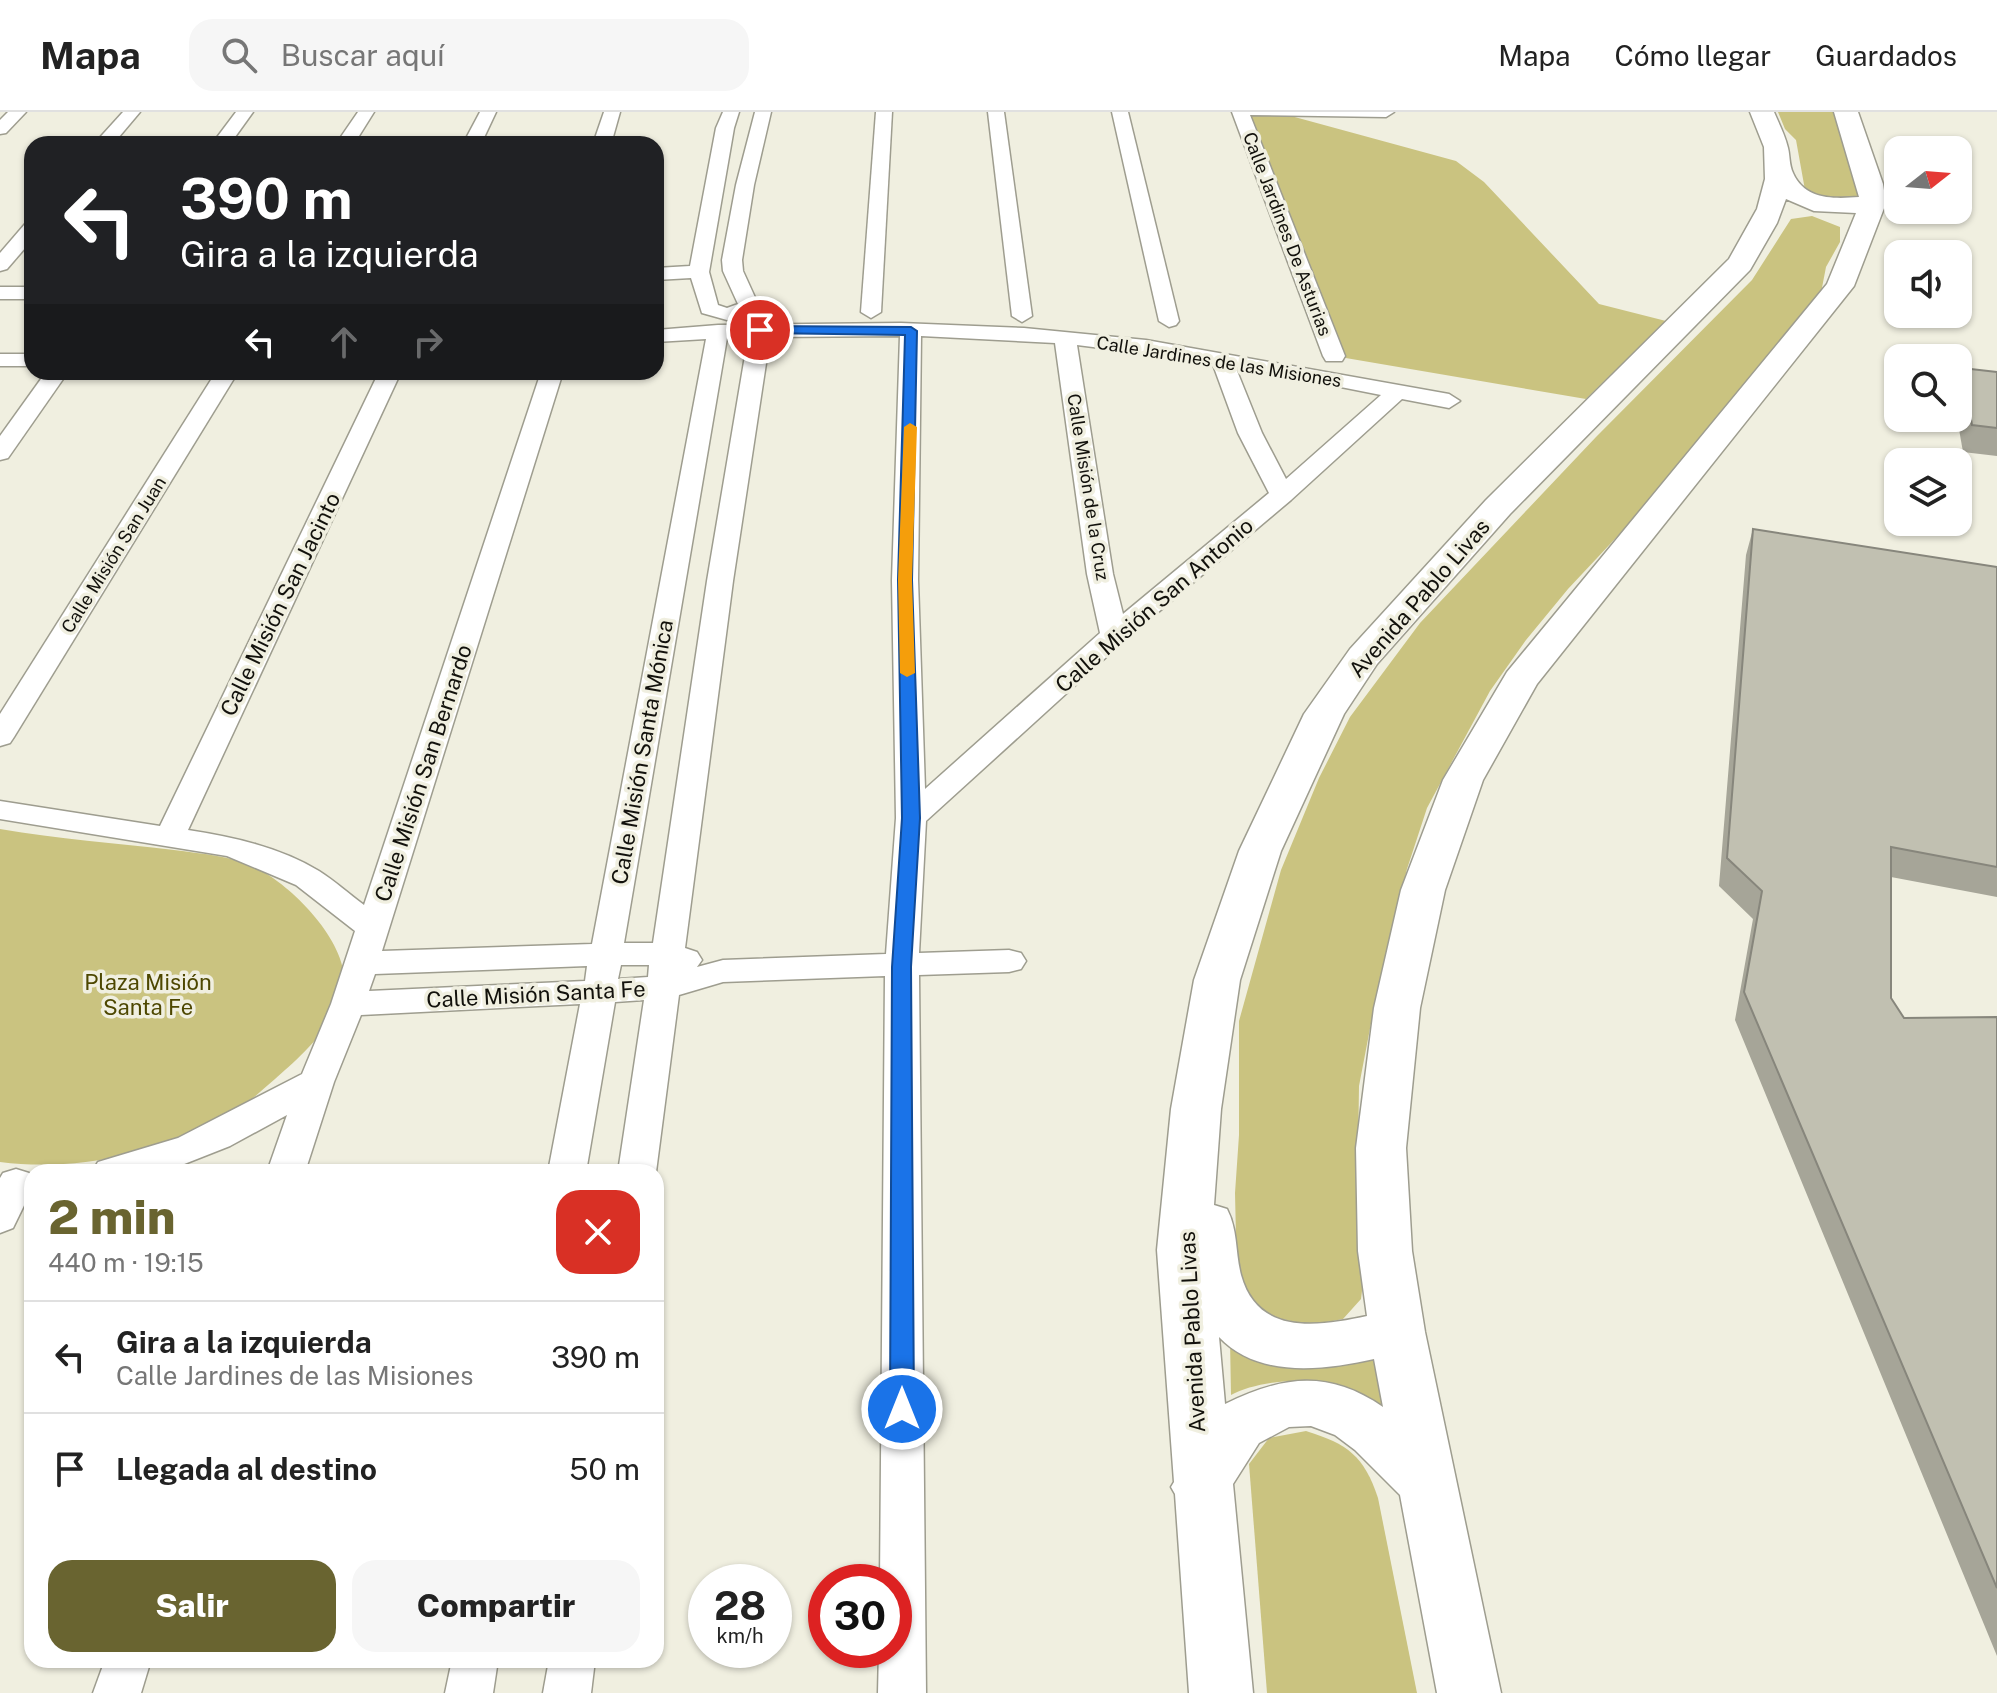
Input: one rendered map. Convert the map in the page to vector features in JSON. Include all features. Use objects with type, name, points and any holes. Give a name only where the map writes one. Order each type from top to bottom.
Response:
[{"type":"main road","name":"Avenida Pablo Livas","points":[[1221,1693],[1201,1487],[1184,1250],[1196,1109],[1217,980],[1260,851],[1324,714],[1363,657],[1498,507],[1740,264],[1768,217],[1778,169],[1776,148],[1762,112]]},
{"type":"main road","points":[[1469,1693],[1397,1332],[1385,1251],[1381,1148],[1397,1008],[1423,890],[1463,780],[1520,680],[1718,433],[1818,317],[1840,286],[1869,218],[1870,184],[1846,112]]},
{"type":"main road","points":[[1778,169],[1796,195],[1869,218]]},
{"type":"main road","points":[[1768,217],[1813,212],[1835,217],[1869,218]]},
{"type":"main road","points":[[1196,1109],[1215,1279],[1240,1324],[1273,1342],[1299,1347],[1327,1347],[1397,1332]]},
{"type":"main road","points":[[1201,1487],[1237,1427],[1276,1405],[1310,1403],[1335,1409],[1367,1424],[1396,1448],[1427,1484]]},
{"type":"street","points":[[0,129],[18,112]]},
{"type":"street","points":[[110,136],[132,112]]},
{"type":"street","points":[[227,136],[245,112]]},
{"type":"street","points":[[350,136],[366,112]]},
{"type":"street","points":[[476,136],[488,112]]},
{"type":"street","points":[[604,136],[612,112]]},
{"type":"street","points":[[731,112],[725,128],[699,272],[709,309],[727,314],[745,310],[748,304],[733,271],[732,260],[745,185],[763,112]]},
{"type":"street","points":[[871,312],[884,112]]},
{"type":"street","points":[[996,112],[1022,316]]},
{"type":"street","points":[[1120,112],[1169,321]]},
{"type":"street","name":"Calle Jardines De Asturias","points":[[1240,112],[1334,356]]},
{"type":"street","points":[[1256,112],[1386,112]]},
{"type":"street","points":[[0,265],[24,237]]},
{"type":"street","points":[[664,274],[699,272]]},
{"type":"street","points":[[0,293],[24,293]]},
{"type":"street","points":[[638,1164],[720,581],[760,330]]},
{"type":"street","name":"Calle Jardines de las Misiones","points":[[664,335],[760,330],[911,331],[1065,339],[1146,346],[1221,358],[1449,401]]},
{"type":"street","name":"Calle Misión Santa Mónica","points":[[569,1164],[718,331]]},
{"type":"street","points":[[902,1693],[902,967],[911,818],[905,580],[911,331]]},
{"type":"street","name":"Calle Misión de la Cruz","points":[[1065,339],[1100,574],[1114,635]]},
{"type":"street","points":[[1221,358],[1250,433],[1282,495]]},
{"type":"street","points":[[0,360],[24,360]]},
{"type":"street","points":[[0,453],[51,380]]},
{"type":"street","name":"Calle Misión San Juan","points":[[0,737],[222,380]]},
{"type":"street","name":"Calle Misión San Jacinto","points":[[171,835],[386,380]]},
{"type":"street","name":"Calle Misión San Bernardo","points":[[289,1164],[316,1082],[348,1004],[549,380]]},
{"type":"street","name":"Calle Misión San Antonio","points":[[911,818],[1114,635],[1282,495],[1397,392]]},
{"type":"street","points":[[672,582],[720,581]]},
{"type":"street","points":[[0,810],[233,847],[307,878],[371,927]]},
{"type":"street","name":"Calle Misión Santa Fe","points":[[361,963],[667,954],[723,971]]},
{"type":"street","name":"Calle Misión Santa Fe","points":[[348,1004],[662,988],[723,971],[1009,961]]},
{"type":"street","points":[[142,1164],[170,1157],[223,1135],[316,1082]]},
{"type":"street","points":[[0,1218],[16,1182]]},
{"type":"street","points":[[117,1693],[125,1668]]},
{"type":"street","points":[[469,1693],[474,1668]]},
{"type":"street","points":[[567,1693],[571,1668]]},
{"type":"green space","points":[[1240,112],[1280,113],[1456,161],[1484,182],[1599,304],[1666,321],[1586,399],[1334,356]]},
{"type":"green space","points":[[1778,112],[1837,112],[1859,195],[1853,200],[1823,198],[1805,190],[1796,140],[1785,129]]},
{"type":"green space","points":[[1812,216],[1840,227],[1840,242],[1826,267],[1820,298],[1657,494],[1568,589],[1526,640],[1490,691],[1427,808],[1407,869],[1359,1086],[1358,1154],[1365,1267],[1361,1299],[1343,1319],[1300,1323],[1273,1317],[1250,1303],[1237,1282],[1235,1193],[1239,1135],[1239,1021],[1281,870],[1319,778],[1350,717],[1420,623],[1596,437],[1752,280],[1791,219]]},
{"type":"green space","name":"Plaza Misión Santa Fe","points":[[0,829],[208,854],[262,871],[291,892],[330,938],[344,973],[344,990],[335,1014],[316,1039],[284,1071],[237,1111],[212,1127],[162,1146],[108,1159],[54,1164],[0,1162]]},
{"type":"green space","points":[[1230,1340],[1268,1360],[1301,1366],[1336,1364],[1377,1356],[1383,1418],[1329,1386],[1307,1381],[1280,1382],[1231,1395]]},
{"type":"green space","points":[[1306,1431],[1344,1447],[1360,1462],[1373,1484],[1417,1693],[1267,1693],[1249,1464],[1269,1438]]},
{"type":"building","points":[[1972,369],[1997,372],[1997,428],[1972,425]]},
{"type":"building","points":[[1753,529],[1997,567],[1997,867],[1891,847],[1891,998],[1904,1018],[1997,1017],[1997,1588],[1744,992],[1762,891],[1727,858]]},
{"type":"slow traffic","points":[[907,673],[905,580],[910,427]]},
{"type":"route","points":[[760,330],[911,331],[905,580],[911,818],[902,967],[902,1409]]}]
